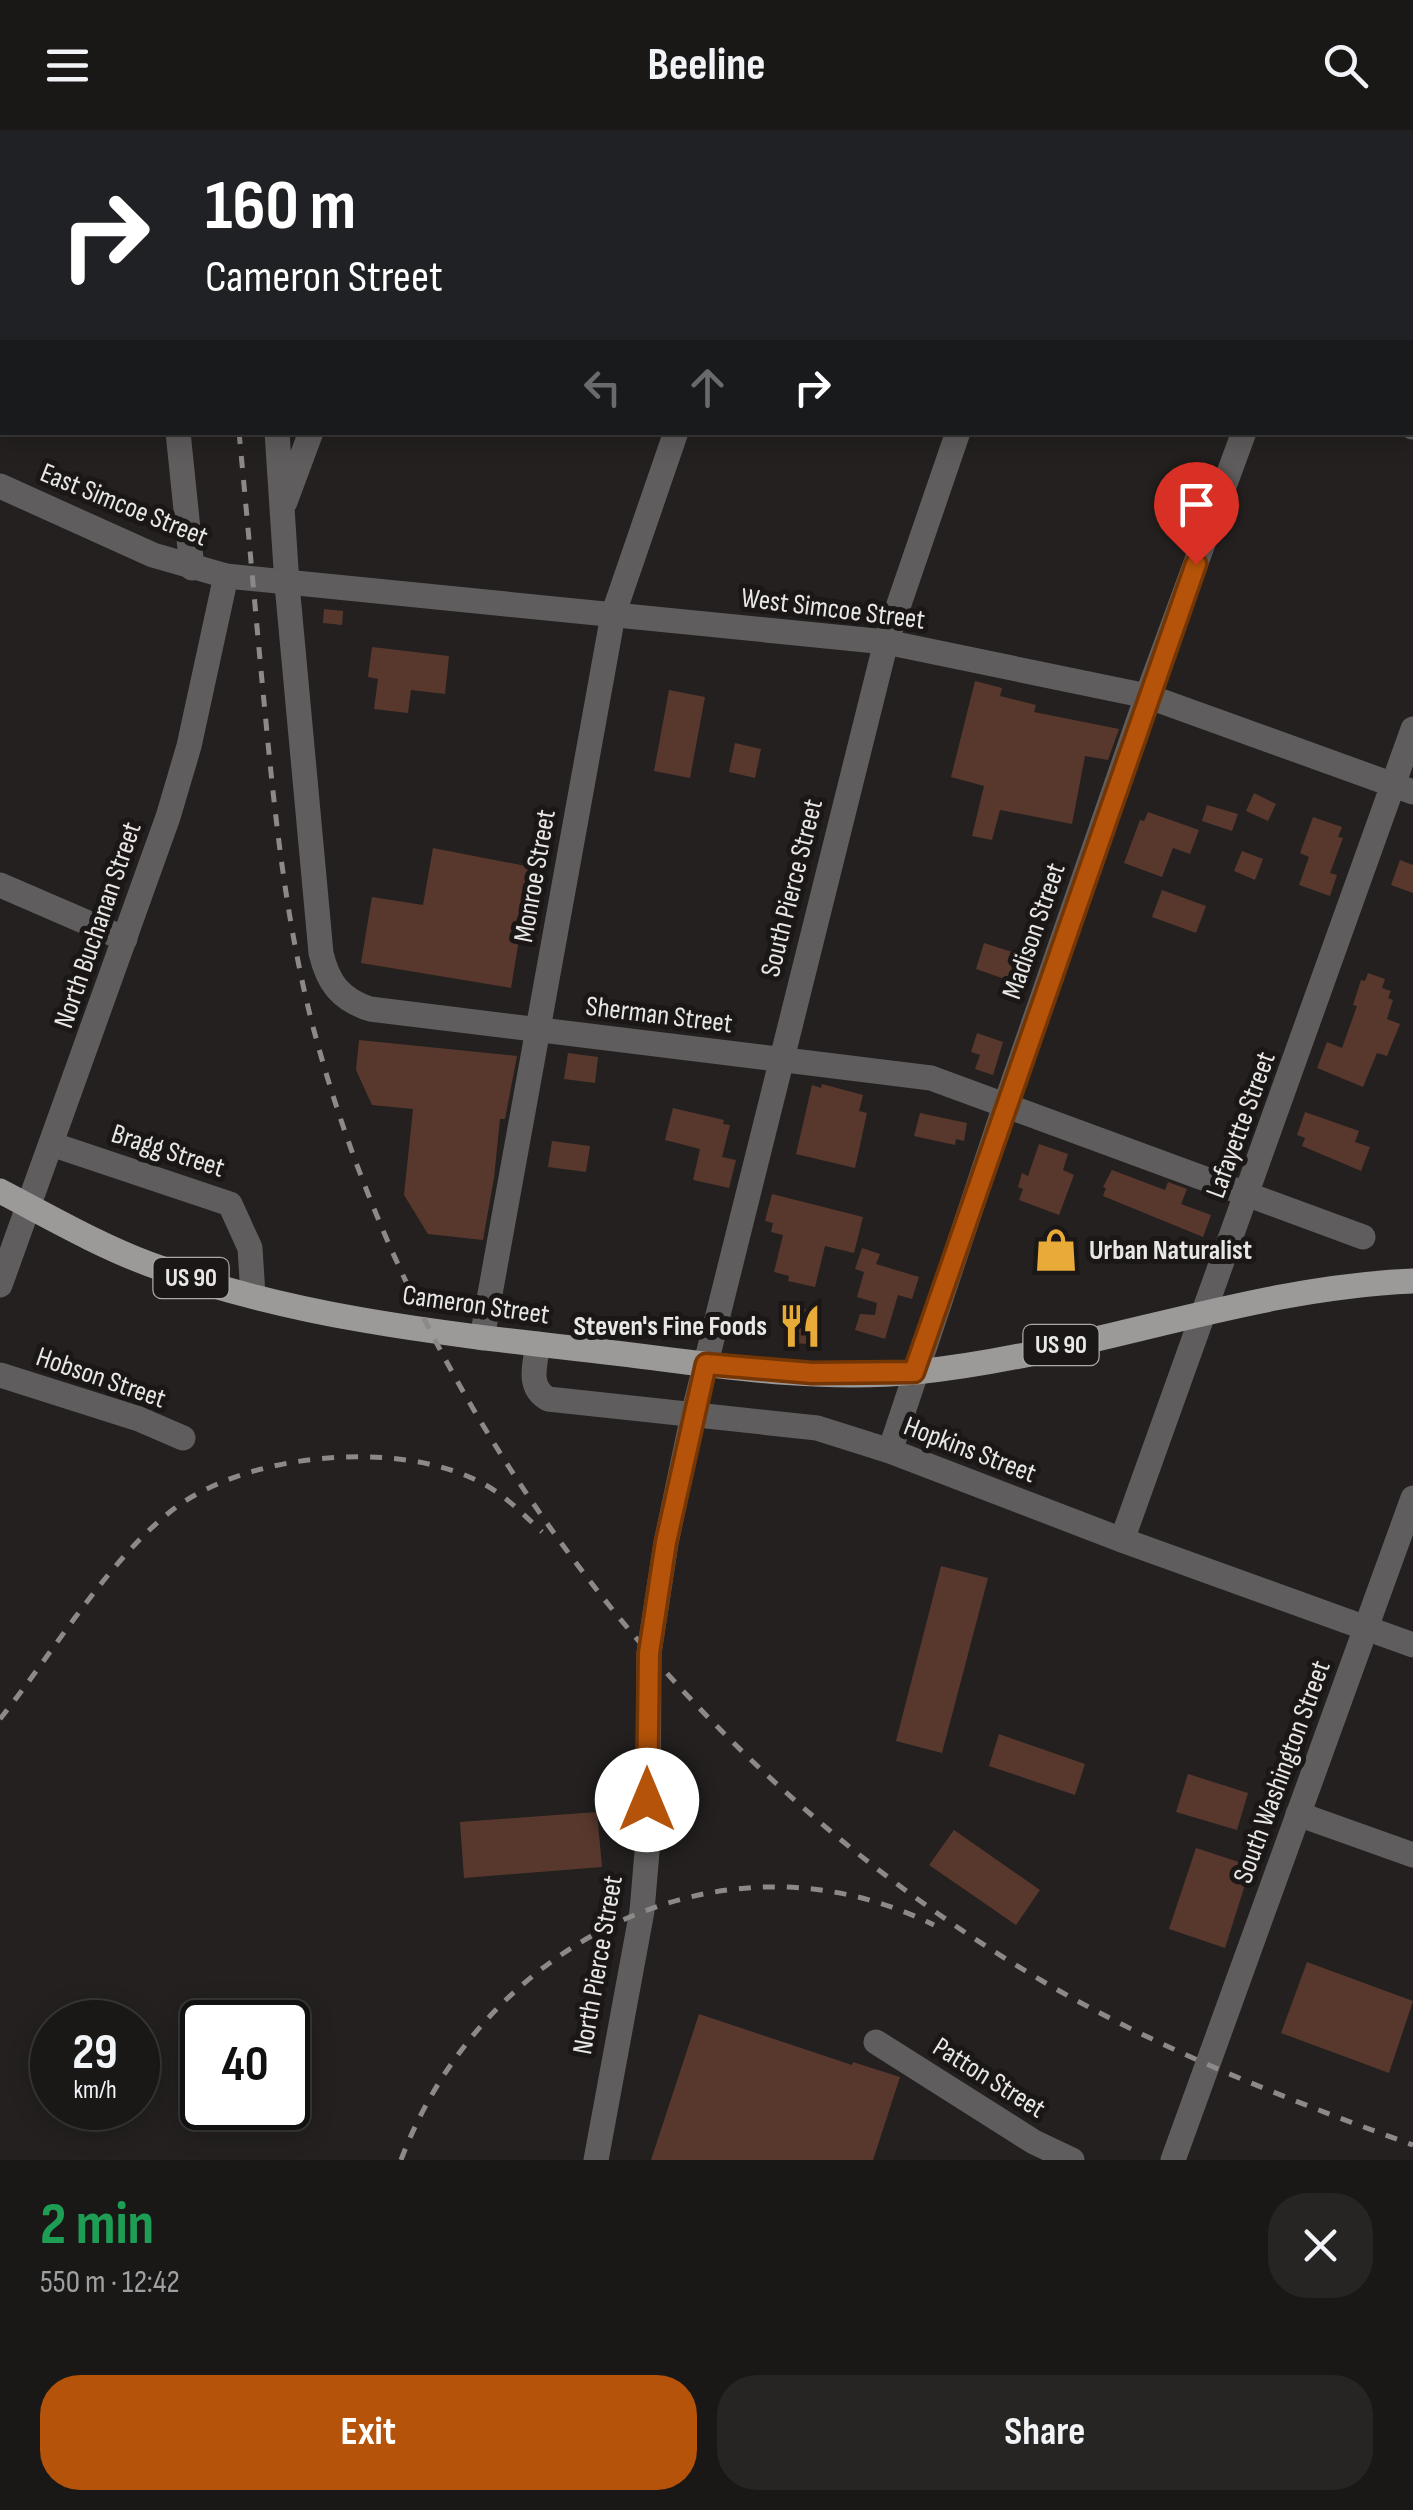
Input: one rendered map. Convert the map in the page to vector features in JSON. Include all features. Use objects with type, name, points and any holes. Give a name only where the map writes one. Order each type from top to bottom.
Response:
[{"type":"main road","name":"US 90","points":[[0,1190],[148,1264],[253,1295]]},
{"type":"main road","name":"Cameron Street","points":[[253,1295],[432,1332],[482,1338],[812,1373],[914,1372],[1019,1356],[1205,1311],[1332,1287],[1413,1281]]},
{"type":"street","points":[[178,435],[192,568]]},
{"type":"street","name":"Sherman Street","points":[[278,435],[286,584],[321,953],[334,988],[350,1000],[370,1008],[912,1074],[1006,1103],[1363,1238]]},
{"type":"street","points":[[282,512],[311,435]]},
{"type":"street","name":"Monroe Street","points":[[482,1338],[612,614],[675,435]]},
{"type":"street","name":"South Pierce Street","points":[[706,1364],[886,642],[957,435]]},
{"type":"street","name":"Madison Street","points":[[890,1452],[914,1372],[1147,696],[1243,435]]},
{"type":"street","name":"East Simcoe Street","points":[[0,486],[153,555],[226,576]]},
{"type":"street","name":"West Simcoe Street","points":[[226,576],[886,642],[1147,696],[1403,788]]},
{"type":"street","name":"North Buchanan Street","points":[[0,1286],[125,939],[189,746],[226,576]]},
{"type":"street","name":"Lafayette Street","points":[[1122,1540],[1248,1194],[1403,788],[1413,729]]},
{"type":"street","points":[[0,884],[125,939]]},
{"type":"street","name":"Bragg Street","points":[[52,1144],[230,1204],[250,1248],[253,1295]]},
{"type":"street","name":"Hopkins Street","points":[[538,1344],[534,1382],[540,1396],[548,1399],[817,1428],[1413,1645]]},
{"type":"street","name":"North Pierce Street","points":[[596,2160],[642,1911],[648,1840],[649,1653],[666,1542],[706,1364]]},
{"type":"street","name":"Hobson Street","points":[[0,1376],[139,1419],[183,1438]]},
{"type":"street","name":"South Washington Street","points":[[1173,2160],[1413,1498]]},
{"type":"street","points":[[1298,1814],[1413,1856]]},
{"type":"street","name":"Patton Street","points":[[876,2042],[1034,2142],[1072,2160]]},
{"type":"building","points":[[324,609],[343,611],[342,625],[323,623]]},
{"type":"building","points":[[372,647],[449,656],[445,694],[411,690],[408,713],[374,709],[378,679],[368,677]]},
{"type":"building","points":[[975,681],[1002,688],[1000,696],[1036,705],[1034,712],[1119,729],[1108,760],[1085,756],[1072,824],[1000,810],[992,840],[972,836],[984,786],[951,777]]},
{"type":"building","points":[[669,690],[705,697],[690,778],[654,771]]},
{"type":"building","points":[[735,743],[761,749],[755,778],[729,772]]},
{"type":"building","points":[[1254,793],[1276,804],[1268,821],[1246,811]]},
{"type":"building","points":[[1207,805],[1238,814],[1232,831],[1202,821]]},
{"type":"building","points":[[1148,812],[1199,830],[1190,854],[1173,848],[1162,877],[1124,863],[1140,820],[1144,821]]},
{"type":"building","points":[[1313,817],[1342,827],[1338,837],[1343,838],[1330,873],[1337,875],[1330,896],[1299,885],[1309,857],[1300,853]]},
{"type":"building","points":[[433,848],[531,867],[511,988],[361,963],[372,897],[423,905]]},
{"type":"building","points":[[1242,851],[1263,859],[1255,880],[1234,871]]},
{"type":"building","points":[[1400,860],[1413,865],[1413,893],[1391,885]]},
{"type":"building","points":[[1162,890],[1206,906],[1196,933],[1152,917]]},
{"type":"building","points":[[984,943],[1025,956],[1016,983],[976,969]]},
{"type":"building","points":[[1368,973],[1385,979],[1382,988],[1391,991],[1388,998],[1393,1000],[1387,1019],[1400,1024],[1387,1056],[1377,1053],[1363,1087],[1317,1068],[1327,1042],[1342,1048],[1357,1006],[1353,1005],[1361,980],[1365,981]]},
{"type":"building","points":[[977,1033],[1003,1042],[993,1075],[975,1069],[980,1055],[971,1052]]},
{"type":"building","points":[[359,1040],[517,1056],[505,1119],[500,1119],[483,1240],[428,1234],[404,1195],[413,1109],[372,1105],[356,1070]]},
{"type":"building","points":[[568,1053],[598,1057],[595,1083],[564,1079]]},
{"type":"building","points":[[822,1084],[863,1095],[859,1111],[867,1113],[855,1168],[796,1154],[812,1085],[821,1088]]},
{"type":"building","points":[[673,1108],[724,1120],[723,1124],[730,1125],[722,1157],[736,1160],[729,1188],[693,1180],[700,1149],[665,1140]]},
{"type":"building","points":[[1305,1112],[1359,1131],[1355,1142],[1370,1147],[1361,1171],[1302,1146],[1305,1138],[1297,1135]]},
{"type":"building","points":[[920,1113],[967,1123],[964,1141],[956,1139],[955,1145],[914,1136]]},
{"type":"building","points":[[552,1141],[590,1146],[586,1172],[548,1167]]},
{"type":"building","points":[[1039,1144],[1068,1154],[1063,1170],[1074,1175],[1059,1215],[1019,1200],[1022,1173],[1028,1176]]},
{"type":"building","points":[[1112,1170],[1165,1190],[1168,1182],[1187,1189],[1181,1204],[1211,1215],[1203,1237],[1103,1196]]},
{"type":"building","points":[[772,1194],[863,1217],[854,1253],[825,1246],[815,1287],[788,1281],[789,1276],[774,1272],[783,1235],[771,1232],[773,1223],[765,1221]]},
{"type":"building","points":[[862,1248],[880,1254],[876,1264],[919,1277],[912,1299],[898,1295],[885,1339],[855,1330],[860,1314],[875,1315],[877,1303],[857,1297],[864,1272],[855,1269]]},
{"type":"building","name":"Steven's Fine Foods","points":[[786,1307],[811,1310],[808,1344],[793,1343],[795,1330],[789,1329],[790,1322],[785,1322]]},
{"type":"building","points":[[941,1566],[988,1578],[942,1753],[896,1741]]},
{"type":"building","points":[[999,1734],[1085,1764],[1075,1795],[989,1766]]},
{"type":"building","points":[[1188,1774],[1248,1793],[1237,1830],[1176,1812]]},
{"type":"building","points":[[597,1812],[602,1867],[464,1878],[460,1822]]},
{"type":"building","points":[[954,1830],[1040,1890],[1016,1925],[929,1865]]},
{"type":"building","points":[[1196,1848],[1251,1866],[1225,1948],[1169,1929]]},
{"type":"building","points":[[1307,1962],[1413,2001],[1389,2073],[1281,2033]]},
{"type":"building","points":[[699,2014],[900,2077],[873,2160],[651,2160]]},
{"type":"railway","points":[[239,435],[277,830],[312,1023],[359,1170],[420,1312],[496,1446],[584,1574],[684,1692],[795,1800],[915,1897],[1044,1982],[1133,2030],[1271,2091],[1413,2145]]},
{"type":"railway","points":[[0,1719],[127,1553],[175,1508],[206,1489],[242,1475],[322,1458],[405,1460],[443,1467],[485,1485],[542,1532]]},
{"type":"railway","points":[[401,2160],[438,2084],[488,2018],[549,1964],[618,1922],[693,1896],[772,1887],[853,1896],[934,1925]]},
{"type":"place","name":"Urban Naturalist","points":[[1056,1250]]},
{"type":"place","name":"Steven's Fine Foods","points":[[800,1326]]},
{"type":"route","points":[[647,1800],[649,1653],[666,1542],[706,1364],[812,1373],[914,1372],[1196,564]]}]
